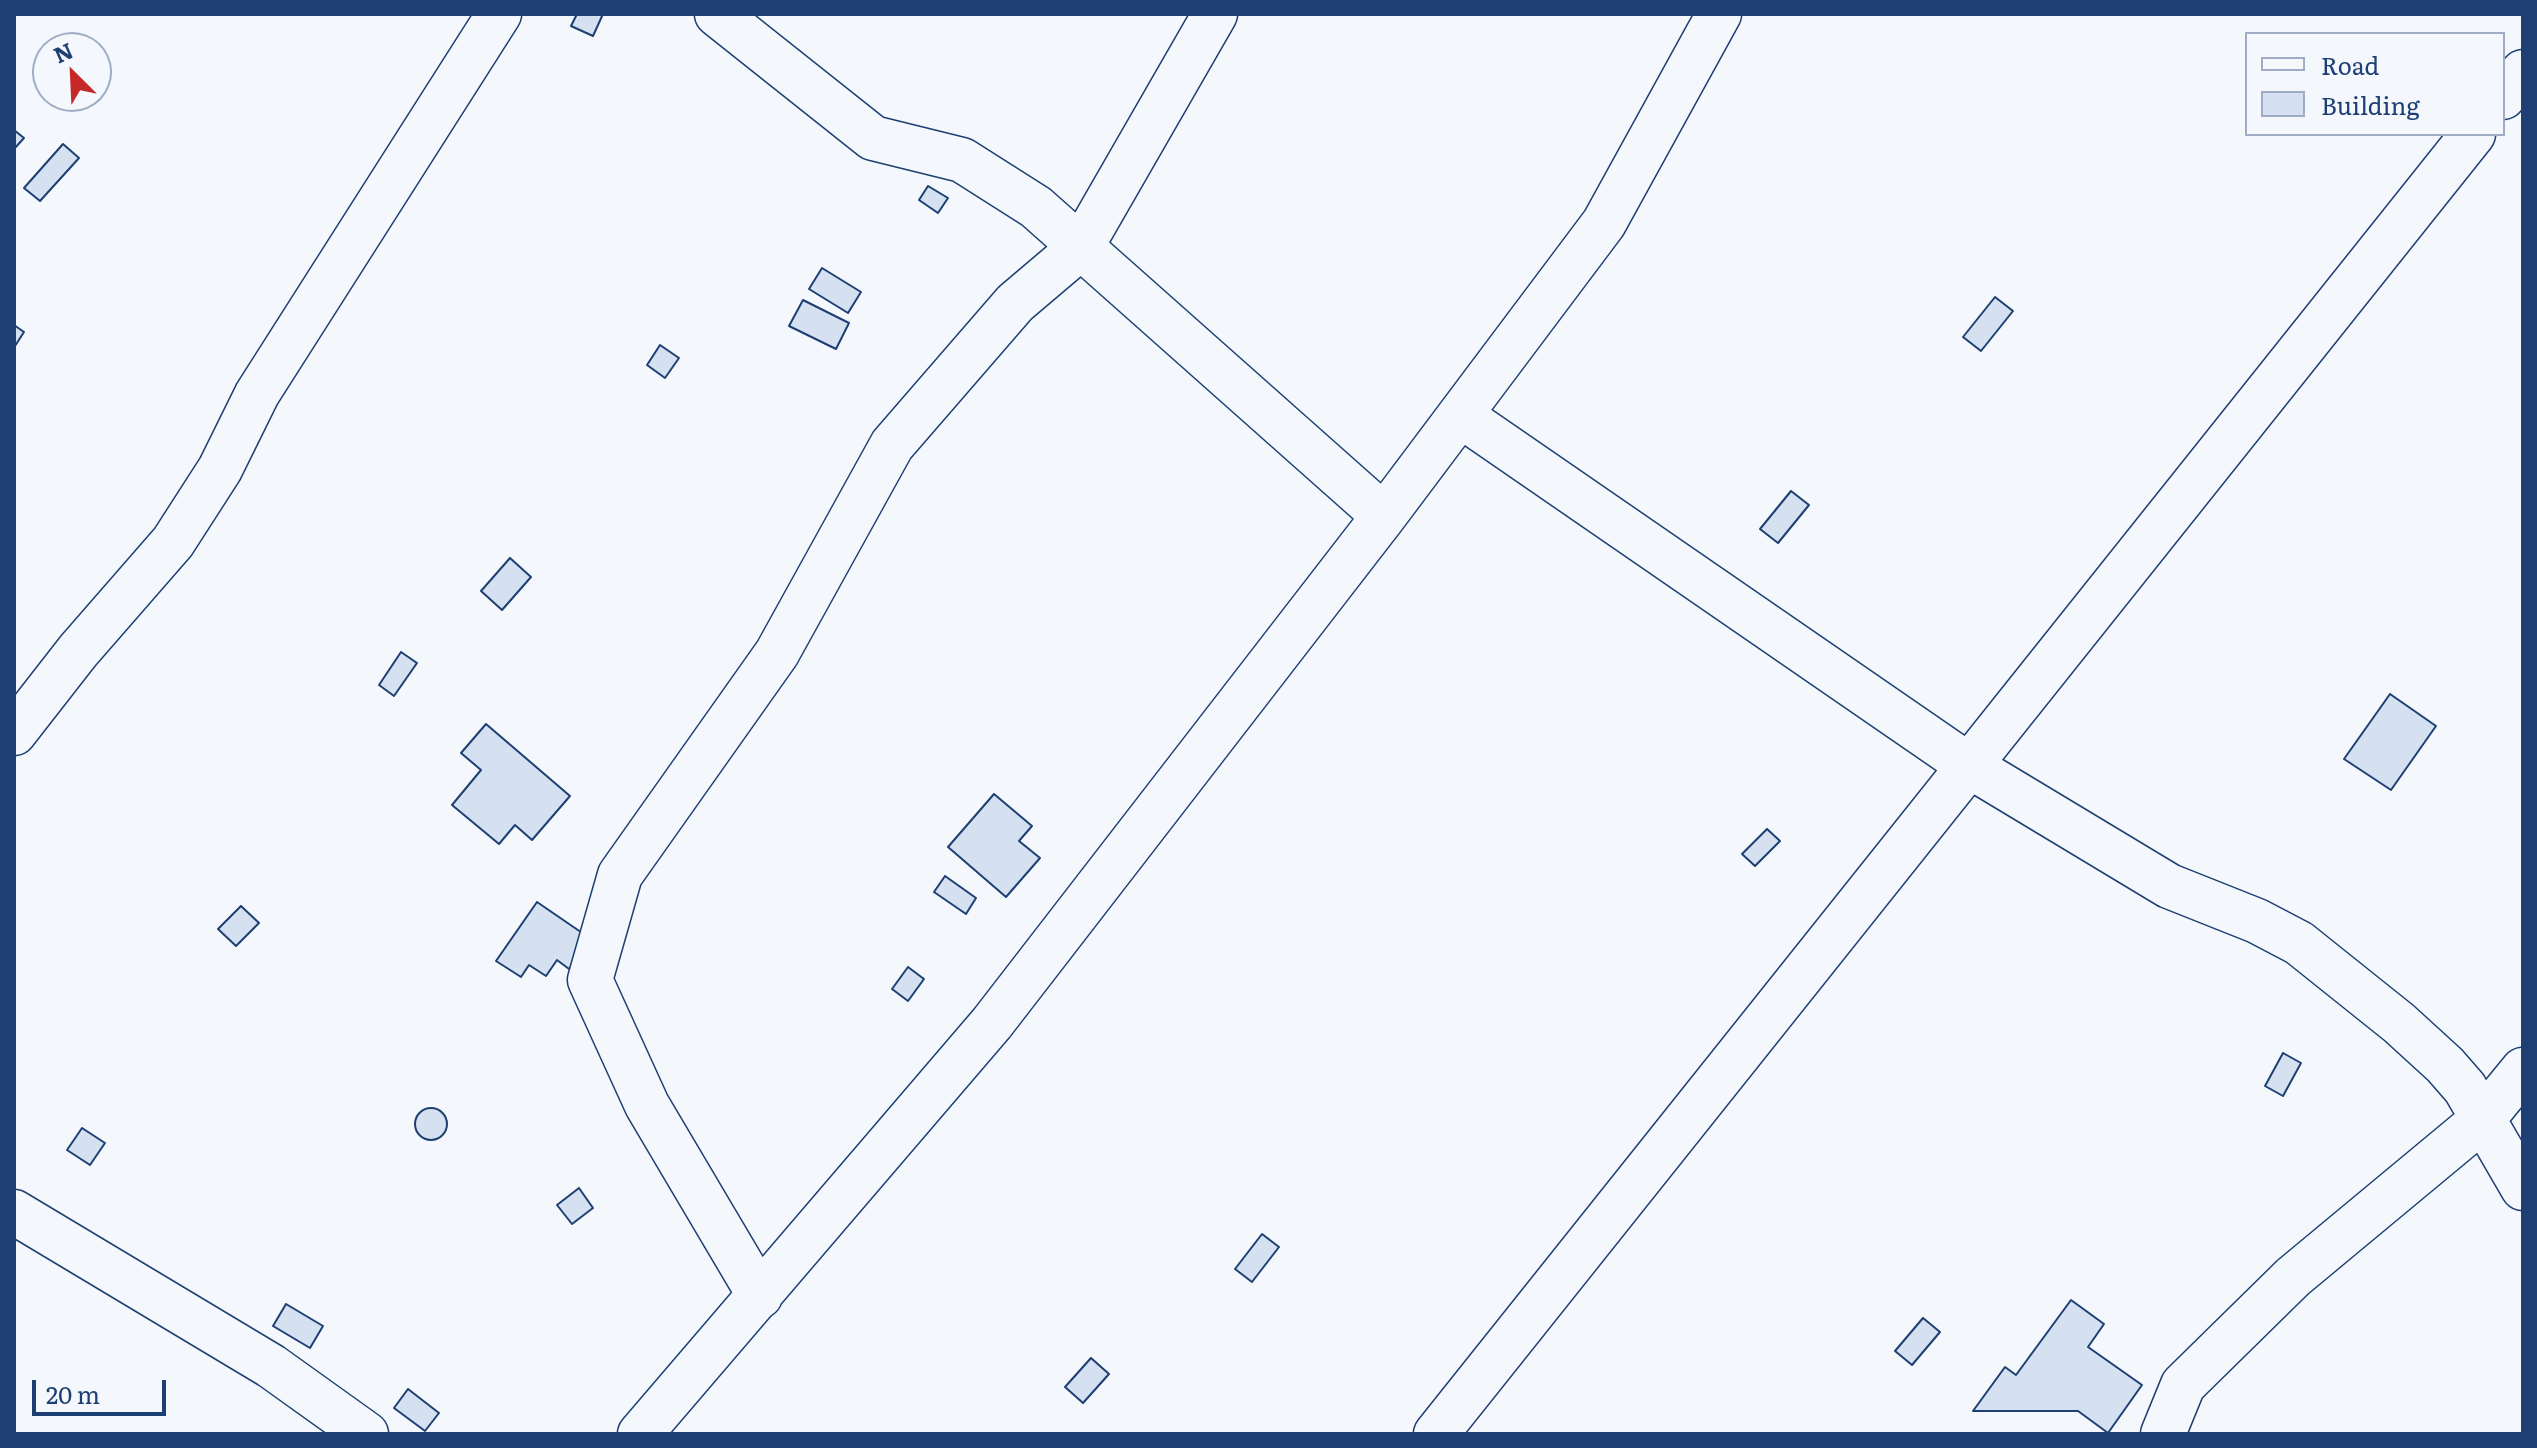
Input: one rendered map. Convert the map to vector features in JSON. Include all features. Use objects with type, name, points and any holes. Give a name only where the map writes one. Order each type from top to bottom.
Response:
[{"type":"street","points":[[14,733],[78,651],[173,542],[220,469],[257,394],[499,14]]},
{"type":"street","points":[[717,14],[873,138],[962,160],[1036,207],[1384,516]]},
{"type":"street","points":[[760,1296],[647,1105],[590,980],[620,875],[777,653],[892,445],[1015,303],[1081,247],[1215,14]]},
{"type":"street","points":[[640,1434],[992,1023],[1384,516],[1604,223],[1719,14]]},
{"type":"street","points":[[2505,94],[2523,72]]},
{"type":"street","points":[[1436,1434],[2471,136]]},
{"type":"street","points":[[1460,415],[1968,765],[2169,886],[2257,921],[2299,943],[2399,1023],[2445,1065],[2465,1088],[2523,1188]]},
{"type":"street","points":[[2163,1434],[2183,1385],[2293,1277],[2482,1120],[2523,1070]]},
{"type":"street","points":[[19,1222],[271,1366],[366,1434]]},
{"type":"building","points":[[577,14],[603,14],[593,36],[571,26]]},
{"type":"building","points":[[14,130],[24,138],[14,149]]},
{"type":"building","points":[[63,144],[79,158],[40,201],[24,188]]},
{"type":"building","points":[[928,186],[948,198],[938,213],[919,200]]},
{"type":"building","points":[[822,268],[861,292],[848,313],[809,289]]},
{"type":"building","points":[[1995,297],[2013,311],[1981,351],[1963,337]]},
{"type":"building","points":[[803,300],[849,323],[836,349],[789,326]]},
{"type":"building","points":[[14,325],[24,332],[15,346],[14,345]]},
{"type":"building","points":[[660,345],[679,358],[665,378],[647,365]]},
{"type":"building","points":[[1791,491],[1809,505],[1778,543],[1760,529]]},
{"type":"building","points":[[510,558],[531,577],[502,610],[481,591]]},
{"type":"building","points":[[401,652],[417,663],[394,696],[379,685]]},
{"type":"building","points":[[2390,694],[2436,726],[2391,790],[2344,759]]},
{"type":"building","points":[[486,724],[570,796],[532,840],[515,825],[499,844],[452,805],[481,770],[461,753]]},
{"type":"building","points":[[994,794],[1032,826],[1019,841],[1040,858],[1006,897],[948,847]]},
{"type":"building","points":[[1767,829],[1780,841],[1755,866],[1742,854]]},
{"type":"building","points":[[945,876],[976,898],[966,914],[934,892]]},
{"type":"building","points":[[537,902],[591,939],[569,969],[557,960],[546,976],[529,965],[521,977],[496,961]]},
{"type":"building","points":[[241,906],[259,923],[236,946],[218,929]]},
{"type":"building","points":[[908,967],[924,979],[908,1001],[892,989]]},
{"type":"building","points":[[2283,1053],[2301,1063],[2283,1096],[2265,1086]]},
{"type":"building","points":[[431,1108],[443,1112],[447,1124],[443,1136],[431,1140],[419,1136],[415,1124],[419,1112]]},
{"type":"building","points":[[82,1128],[105,1143],[90,1165],[67,1150]]},
{"type":"building","points":[[579,1188],[593,1208],[572,1224],[557,1205]]},
{"type":"building","points":[[1262,1234],[1279,1247],[1252,1282],[1235,1269]]},
{"type":"building","points":[[2071,1300],[2104,1324],[2088,1347],[2142,1385],[2108,1433],[2078,1411],[1973,1411],[2005,1367],[2016,1375]]},
{"type":"building","points":[[286,1304],[323,1326],[310,1348],[273,1326]]},
{"type":"building","points":[[1923,1318],[1940,1332],[1912,1365],[1895,1351]]},
{"type":"building","points":[[1091,1358],[1109,1374],[1083,1403],[1065,1387]]},
{"type":"building","points":[[408,1389],[439,1413],[425,1431],[394,1408]]}]
